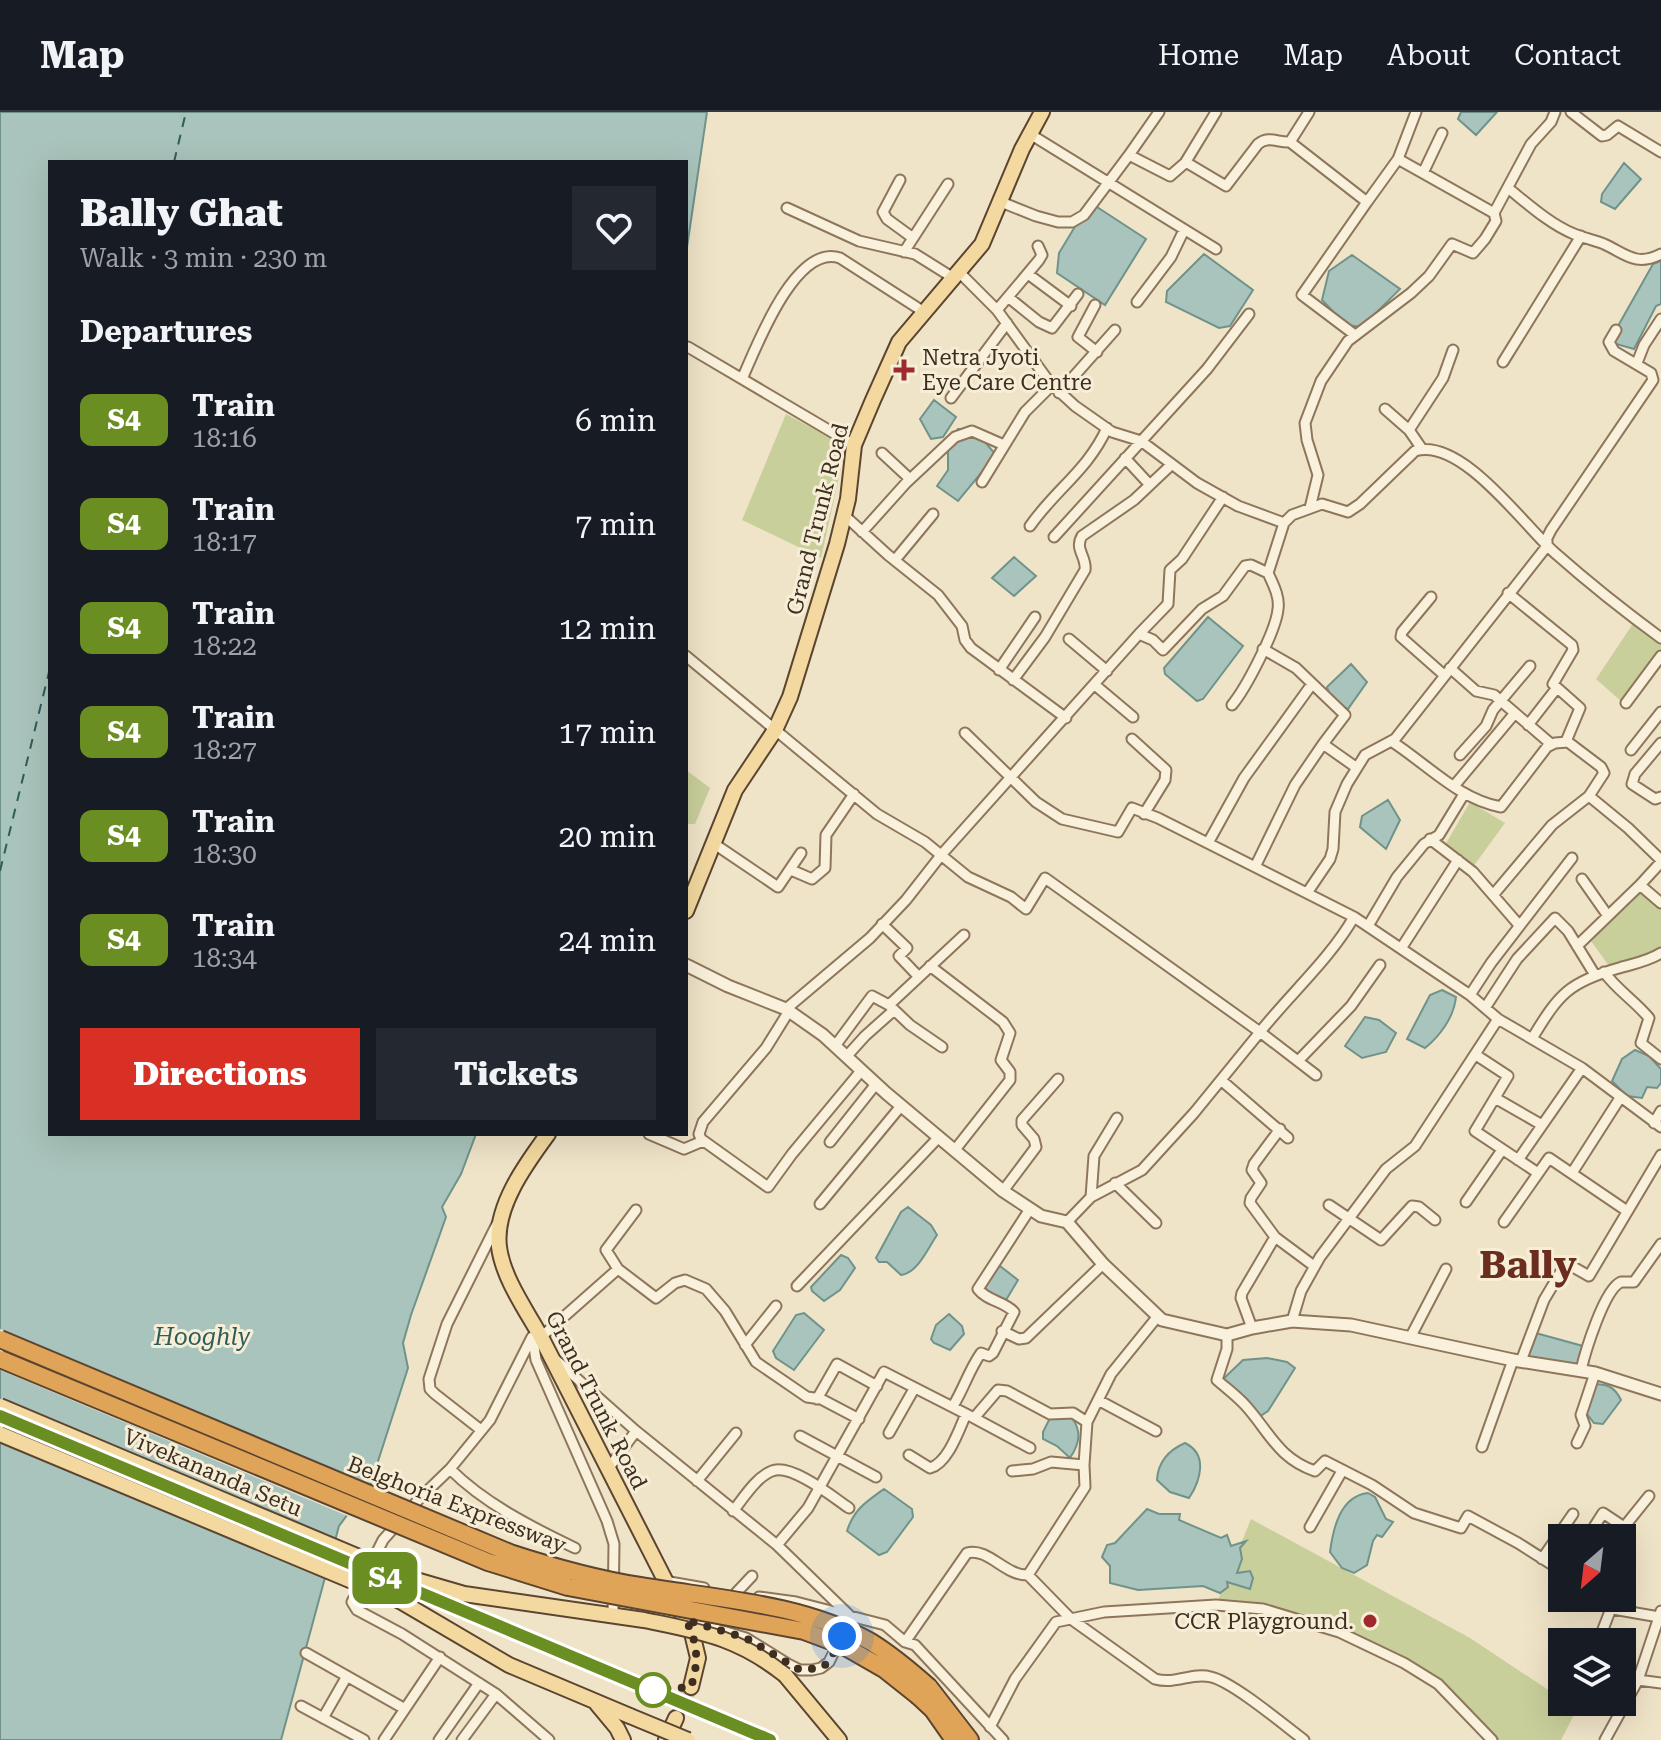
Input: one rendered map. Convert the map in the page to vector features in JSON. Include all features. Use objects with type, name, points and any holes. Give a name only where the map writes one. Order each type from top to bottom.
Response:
[{"type":"highway","name":"Belghoria Expressway","points":[[0,1339],[510,1553],[588,1575],[808,1617],[843,1629],[871,1642],[903,1664],[970,1740]]},
{"type":"highway","name":"Belghoria Expressway","points":[[0,1359],[488,1562],[568,1587],[804,1631],[844,1646],[924,1691],[954,1740]]},
{"type":"main road","name":"Grand Trunk Road","points":[[688,906],[735,790],[775,730],[802,663],[844,515],[854,445],[899,342],[982,244],[1042,112]]},
{"type":"main road","name":"Grand Trunk Road","points":[[547,1136],[525,1168],[505,1207],[498,1236],[499,1249],[536,1333],[551,1356],[686,1620],[698,1658],[691,1687]]},
{"type":"main road","name":"Vivekananda Setu","points":[[0,1406],[409,1578],[464,1594],[644,1620],[732,1641],[763,1657],[785,1675],[835,1738]]},
{"type":"main road","points":[[0,1434],[400,1601],[509,1665],[688,1740]]},
{"type":"main road","points":[[594,1701],[623,1740]]},
{"type":"main road","points":[[666,1740],[676,1718]]},
{"type":"street","points":[[1001,202],[1036,216],[1072,222],[1084,215],[1159,112]]},
{"type":"street","points":[[1129,155],[1170,176],[1185,163],[1216,112]]},
{"type":"street","points":[[1290,142],[1309,112]]},
{"type":"street","points":[[1355,335],[1302,295],[1398,159],[1414,116],[1403,112]]},
{"type":"street","points":[[1310,508],[1318,475],[1305,423],[1321,381],[1348,341],[1411,293],[1429,276],[1452,244],[1473,253],[1494,227],[1494,213],[1531,144],[1551,122],[1555,112]]},
{"type":"street","points":[[1571,112],[1602,136],[1618,126],[1661,152]]},
{"type":"street","points":[[1423,173],[1442,133]]},
{"type":"street","points":[[1030,134],[1216,249]]},
{"type":"street","points":[[1185,163],[1226,186],[1264,139],[1290,142],[1367,202]]},
{"type":"street","points":[[1398,159],[1494,213]]},
{"type":"street","points":[[900,180],[883,212],[887,219],[913,238]]},
{"type":"street","points":[[904,252],[948,184]]},
{"type":"street","points":[[1508,188],[1546,218],[1632,259],[1650,260],[1661,254]]},
{"type":"street","points":[[787,208],[859,241],[904,252],[957,276],[997,310],[1059,393],[1107,428],[1141,441],[1171,465],[1223,497],[1284,523]]},
{"type":"street","points":[[1137,302],[1171,257],[1184,230]]},
{"type":"street","points":[[1503,362],[1581,236]]},
{"type":"street","points":[[997,310],[1042,255],[1038,246]]},
{"type":"street","points":[[742,379],[776,307],[808,265],[826,256],[840,258],[924,312]]},
{"type":"street","points":[[1028,274],[1071,306]]},
{"type":"street","points":[[1008,297],[1052,328],[1078,294]]},
{"type":"street","points":[[1095,305],[1078,337],[1097,352]]},
{"type":"street","points":[[1054,537],[1207,369],[1249,314]]},
{"type":"street","points":[[1637,363],[1644,345],[1661,319]]},
{"type":"street","points":[[951,398],[1007,323]]},
{"type":"street","points":[[1059,393],[1115,330]]},
{"type":"street","points":[[1307,893],[1330,859],[1338,802],[1365,755],[1391,741],[1547,546],[1551,530],[1653,380],[1651,373],[1614,351],[1609,342],[1616,330]]},
{"type":"street","points":[[688,347],[854,445]]},
{"type":"street","points":[[1409,430],[1443,378],[1453,350]]},
{"type":"street","points":[[982,482],[1025,412],[1052,385]]},
{"type":"street","points":[[1385,409],[1409,430],[1422,449]]},
{"type":"street","points":[[1030,526],[1053,496],[1091,458],[1107,428]]},
{"type":"street","points":[[862,532],[910,479],[955,437],[972,431],[1004,445]]},
{"type":"street","points":[[1232,705],[1242,693],[1279,610],[1268,573],[1284,523],[1292,515],[1322,504],[1348,512],[1415,451],[1422,449],[1460,461],[1504,497],[1547,546],[1606,598],[1661,638]]},
{"type":"street","points":[[882,453],[910,479]]},
{"type":"street","points":[[1125,458],[1150,485]]},
{"type":"street","points":[[1013,680],[1045,637],[1085,570],[1079,549],[1082,536],[1134,500],[1171,465]]},
{"type":"street","points":[[861,1071],[768,1187],[703,1141],[699,1134],[703,1122],[766,1048],[787,1010],[906,900],[1011,776],[1168,604],[1170,570],[1182,559],[1223,497]]},
{"type":"street","points":[[895,560],[933,514]]},
{"type":"street","points":[[844,515],[938,595],[962,626],[968,644],[1066,718]]},
{"type":"street","points":[[1139,634],[1153,640],[1163,650],[1202,609],[1223,596],[1245,566],[1251,565],[1268,573]]},
{"type":"street","points":[[1508,593],[1572,645],[1573,650],[1553,684],[1580,708],[1568,742]]},
{"type":"street","points":[[1431,597],[1401,637],[1476,691],[1490,693],[1551,744]]},
{"type":"street","points":[[999,670],[1035,617]]},
{"type":"street","points":[[1069,639],[1107,671]]},
{"type":"street","points":[[1255,867],[1295,785],[1345,715],[1296,668],[1263,649]]},
{"type":"street","points":[[1626,703],[1661,656]]},
{"type":"street","points":[[688,658],[886,821],[942,854],[953,867],[968,877],[1011,897],[1026,909],[1045,878],[1316,1075]]},
{"type":"street","points":[[1460,755],[1486,726],[1493,710],[1530,666]]},
{"type":"street","points":[[1208,843],[1244,778],[1312,684]]},
{"type":"street","points":[[1095,685],[1133,717]]},
{"type":"street","points":[[1528,725],[1556,689]]},
{"type":"street","points":[[1631,750],[1661,712]]},
{"type":"street","points":[[1454,786],[1515,713]]},
{"type":"street","points":[[965,733],[1036,802],[1062,819],[1118,832],[1132,808],[1158,818],[1354,917],[1470,995],[1498,1019],[1582,1068],[1658,1125],[1661,1111]]},
{"type":"street","points":[[1132,739],[1166,770],[1165,780],[1144,814]]},
{"type":"street","points":[[1391,741],[1464,794],[1482,804],[1501,807],[1551,744],[1568,742],[1604,770],[1603,778],[1589,796],[1552,825],[1494,894]]},
{"type":"street","points":[[1661,743],[1635,774],[1632,784],[1655,799],[1661,797]]},
{"type":"street","points":[[1323,744],[1357,768]]},
{"type":"street","points":[[791,870],[812,879],[825,868],[826,835],[854,794]]},
{"type":"street","points":[[1368,926],[1397,877],[1430,839],[1439,835],[1464,794]]},
{"type":"street","points":[[1577,946],[1661,861],[1618,818],[1589,796]]},
{"type":"street","points":[[1430,839],[1494,894],[1519,925]]},
{"type":"street","points":[[713,843],[775,886],[780,886],[801,853]]},
{"type":"street","points":[[1470,995],[1519,925],[1572,858]]},
{"type":"street","points":[[1402,947],[1458,860]]},
{"type":"street","points":[[1582,879],[1608,916]]},
{"type":"street","points":[[1640,885],[1661,903]]},
{"type":"street","points":[[1067,1222],[1091,1197],[1142,1170],[1314,971],[1343,936],[1354,917]]},
{"type":"street","points":[[1485,1008],[1517,959],[1555,918],[1600,974],[1625,993],[1649,1018],[1641,1043],[1661,1059]]},
{"type":"street","points":[[882,924],[907,948],[899,956],[918,976]]},
{"type":"street","points":[[846,1057],[918,976],[964,935]]},
{"type":"street","points":[[1533,1037],[1564,992],[1600,974],[1661,953]]},
{"type":"street","points":[[1298,1061],[1351,1006],[1380,965]]},
{"type":"street","points":[[688,966],[787,1010],[823,1035],[901,1106],[1003,1191],[1041,1216],[1067,1222],[1103,1264],[1158,1316],[1177,1325],[1227,1335],[1292,1321],[1351,1325],[1595,1373],[1661,1394]]},
{"type":"street","points":[[930,966],[1003,1022],[1010,1033],[1001,1054],[1001,1060],[1010,1072],[1010,1080],[954,1151]]},
{"type":"street","points":[[835,1046],[870,998],[877,998],[942,1047]]},
{"type":"street","points":[[1292,1321],[1301,1291],[1314,1266],[1386,1169],[1415,1146],[1498,1019]]},
{"type":"street","points":[[1476,1055],[1508,1076],[1475,1131],[1538,1173]]},
{"type":"street","points":[[1518,1160],[1582,1068]]},
{"type":"street","points":[[1003,1191],[1036,1147],[1022,1120],[1058,1079]]},
{"type":"street","points":[[1221,1080],[1288,1138]]},
{"type":"street","points":[[830,1142],[876,1084]]},
{"type":"street","points":[[1495,1098],[1542,1125]]},
{"type":"street","points":[[1572,1173],[1620,1098]]},
{"type":"street","points":[[820,1204],[901,1106]]},
{"type":"street","points":[[1091,1197],[1094,1156],[1117,1118]]},
{"type":"street","points":[[1280,1129],[1254,1164],[1252,1170],[1261,1183],[1249,1201],[1275,1237],[1314,1266]]},
{"type":"street","points":[[654,1136],[684,1149],[703,1141]]},
{"type":"street","points":[[797,1286],[939,1137]]},
{"type":"street","points":[[1466,1202],[1502,1150]]},
{"type":"street","points":[[1482,1447],[1544,1300],[1566,1263],[1589,1276],[1661,1155]]},
{"type":"street","points":[[1504,1222],[1549,1158],[1627,1211]]},
{"type":"street","points":[[1115,1183],[1156,1223]]},
{"type":"street","points":[[1329,1205],[1381,1240],[1412,1206],[1419,1207],[1435,1220]]},
{"type":"street","points":[[481,1430],[435,1394],[430,1389],[429,1379],[447,1324],[505,1207]]},
{"type":"street","points":[[953,1406],[968,1380],[970,1368],[981,1353],[989,1356],[993,1353],[1014,1312],[978,1289],[1030,1209]]},
{"type":"street","points":[[636,1210],[606,1250],[618,1269],[656,1298],[675,1283],[685,1280],[706,1289],[725,1311],[756,1362],[807,1397],[859,1419]]},
{"type":"street","points":[[1252,1328],[1242,1293],[1275,1237]]},
{"type":"street","points":[[1581,1370],[1593,1329],[1615,1287],[1623,1282],[1634,1282],[1661,1244]]},
{"type":"street","points":[[1002,1331],[1019,1339],[1026,1338],[1103,1264]]},
{"type":"street","points":[[549,1740],[496,1694],[388,1625],[357,1610],[352,1602],[383,1540],[450,1469],[497,1408],[536,1333],[618,1269]]},
{"type":"street","points":[[1410,1338],[1446,1269]]},
{"type":"street","points":[[745,1345],[776,1306]]},
{"type":"street","points":[[1028,1575],[1085,1487],[1087,1422],[1111,1374],[1158,1316]]},
{"type":"street","points":[[536,1333],[536,1360],[607,1521],[614,1544],[613,1615]]},
{"type":"street","points":[[1227,1335],[1227,1349],[1217,1380],[1245,1404],[1283,1453],[1297,1465],[1315,1471],[1325,1461],[1372,1485],[1414,1513],[1446,1525],[1461,1528],[1468,1516],[1548,1563]]},
{"type":"street","points":[[551,1356],[636,1431],[777,1545],[851,1617]]},
{"type":"street","points":[[817,1399],[837,1364],[877,1386]]},
{"type":"street","points":[[777,1545],[808,1508],[884,1372],[1030,1448]]},
{"type":"street","points":[[1577,1443],[1585,1426],[1581,1415],[1595,1373]]},
{"type":"street","points":[[889,1433],[914,1389]]},
{"type":"street","points":[[909,1455],[930,1468],[938,1465],[970,1416],[998,1390],[1007,1391],[1050,1414],[1073,1413],[1087,1422]]},
{"type":"street","points":[[1098,1400],[1156,1431]]},
{"type":"street","points":[[608,1469],[636,1431]]},
{"type":"street","points":[[697,1481],[736,1433]]},
{"type":"street","points":[[800,1436],[876,1477]]},
{"type":"street","points":[[1012,1471],[1033,1469],[1051,1462],[1084,1465]]},
{"type":"street","points":[[450,1469],[476,1491],[535,1528],[575,1548]]},
{"type":"street","points":[[733,1511],[770,1471],[789,1471],[820,1487],[849,1508]]},
{"type":"street","points":[[1310,1527],[1342,1471]]},
{"type":"street","points":[[1626,1524],[1649,1496]]},
{"type":"street","points":[[1596,1524],[1603,1513],[1620,1524]]},
{"type":"street","points":[[1542,1559],[1573,1514]]},
{"type":"street","points":[[905,1642],[972,1550],[1013,1573],[1028,1575],[1071,1619],[1155,1679],[1168,1683],[1198,1675],[1225,1682],[1304,1740]]},
{"type":"street","points":[[736,1593],[752,1576]]},
{"type":"street","points":[[664,1581],[796,1602],[885,1625],[905,1642],[915,1645],[1003,1740]]},
{"type":"street","points":[[990,1727],[1015,1679],[1056,1622],[1104,1612],[1216,1605],[1263,1609],[1339,1632],[1404,1663],[1438,1684],[1492,1740]]},
{"type":"street","points":[[1605,1740],[1638,1680],[1660,1614],[1641,1616],[1625,1612]]},
{"type":"street","points":[[686,1620],[746,1638],[800,1670],[812,1670],[829,1662],[851,1617]]},
{"type":"street","points":[[306,1653],[405,1709]]},
{"type":"street","points":[[384,1740],[440,1657]]},
{"type":"street","points":[[323,1718],[347,1676]]},
{"type":"street","points":[[1638,1680],[1661,1683]]},
{"type":"street","points":[[439,1740],[479,1683]]},
{"type":"street","points":[[462,1740],[496,1694]]},
{"type":"street","points":[[301,1706],[364,1740]]},
{"type":"green space","points":[[786,414],[846,446],[821,558],[742,520]]},
{"type":"green space","points":[[1634,622],[1661,643],[1661,648],[1622,702],[1596,679]]},
{"type":"green space","points":[[688,772],[710,788],[695,824],[688,824]]},
{"type":"green space","points":[[1470,802],[1505,823],[1470,871],[1444,847]]},
{"type":"green space","points":[[1638,886],[1661,908],[1661,949],[1609,966],[1586,934]]},
{"type":"green space","name":"CCR Playground.","points":[[1251,1519],[1470,1638],[1548,1690],[1548,1716],[1573,1716],[1561,1740],[1492,1740],[1438,1684],[1338,1632],[1263,1609],[1216,1605]]},
{"type":"water","name":"Hooghly","points":[[0,112],[707,112],[688,240],[688,160],[48,160],[48,1136],[475,1136],[461,1174],[442,1207],[446,1217],[403,1343],[408,1368],[371,1483],[339,1526],[281,1740],[0,1740]]},
{"type":"water","points":[[1461,112],[1497,112],[1476,135],[1458,119]]},
{"type":"water","points":[[1624,163],[1641,179],[1615,209],[1601,202],[1602,194]]},
{"type":"water","points":[[1097,207],[1146,239],[1105,305],[1057,273],[1059,253],[1085,210]]},
{"type":"water","points":[[1204,254],[1253,290],[1230,326],[1219,328],[1166,302],[1167,291]]},
{"type":"water","points":[[1352,255],[1400,289],[1362,327],[1346,325],[1322,300],[1329,271]]},
{"type":"water","points":[[1661,261],[1661,304],[1656,306],[1634,349],[1609,342],[1653,264]]},
{"type":"water","points":[[934,400],[956,417],[943,437],[931,439],[920,419]]},
{"type":"water","points":[[958,429],[974,429],[996,455],[958,501],[937,486],[948,470],[948,447]]},
{"type":"water","points":[[1014,557],[1036,576],[1014,596],[992,578]]},
{"type":"water","points":[[1208,617],[1243,646],[1203,699],[1197,701],[1165,674],[1164,668]]},
{"type":"water","points":[[1351,664],[1367,682],[1348,709],[1332,703],[1327,687]]},
{"type":"water","points":[[1388,800],[1400,820],[1386,849],[1360,827],[1362,816]]},
{"type":"water","points":[[1442,990],[1456,997],[1455,1004],[1445,1026],[1425,1048],[1407,1039],[1430,995]]},
{"type":"water","points":[[1365,1017],[1379,1020],[1396,1033],[1386,1052],[1362,1058],[1345,1046]]},
{"type":"water","points":[[1635,1050],[1649,1056],[1661,1069],[1661,1083],[1657,1088],[1647,1087],[1642,1098],[1627,1096],[1612,1081],[1622,1059]]},
{"type":"water","points":[[908,1207],[931,1225],[937,1235],[913,1270],[901,1275],[887,1262],[879,1262],[876,1258],[901,1212]]},
{"type":"water","points":[[841,1255],[848,1258],[855,1268],[840,1290],[824,1301],[811,1287]]},
{"type":"water","points":[[1000,1266],[1018,1280],[1003,1305],[980,1287],[987,1274]]},
{"type":"water","points":[[804,1313],[824,1330],[794,1370],[776,1358],[773,1351],[796,1315]]},
{"type":"water","points":[[949,1314],[962,1326],[964,1334],[950,1350],[931,1339],[936,1325]]},
{"type":"water","points":[[1532,1332],[1583,1346],[1577,1366],[1527,1355]]},
{"type":"water","points":[[1267,1358],[1287,1362],[1295,1368],[1268,1411],[1256,1419],[1219,1383],[1243,1360]]},
{"type":"water","points":[[1593,1384],[1610,1387],[1621,1400],[1603,1424],[1594,1423],[1583,1409]]},
{"type":"water","points":[[1071,1416],[1078,1437],[1070,1458],[1043,1439],[1043,1432],[1050,1418]]},
{"type":"water","points":[[1185,1443],[1200,1460],[1197,1483],[1189,1498],[1170,1492],[1157,1480],[1165,1457]]},
{"type":"water","points":[[884,1489],[912,1509],[913,1517],[887,1552],[879,1555],[847,1531],[857,1511]]},
{"type":"water","points":[[1368,1493],[1375,1497],[1386,1519],[1393,1522],[1382,1537],[1377,1535],[1373,1541],[1367,1565],[1354,1573],[1342,1568],[1330,1552],[1331,1543],[1344,1507],[1358,1495]]},
{"type":"water","points":[[1147,1509],[1159,1514],[1180,1514],[1179,1520],[1221,1538],[1227,1535],[1231,1546],[1246,1541],[1240,1548],[1242,1559],[1237,1573],[1250,1571],[1253,1578],[1250,1589],[1227,1582],[1228,1587],[1220,1593],[1203,1586],[1138,1590],[1110,1583],[1110,1566],[1102,1557],[1107,1545],[1115,1543]]},
{"type":"pier","points":[[0,1329],[374,1486],[350,1517],[0,1370]]},
{"type":"pier","points":[[0,1399],[339,1541],[328,1579],[0,1442]]},
{"type":"ferry route","points":[[174,160],[186,112]]},
{"type":"ferry route","points":[[0,871],[48,676]]},
{"type":"tunnel","points":[[676,1718],[691,1687]]},
{"type":"railway","points":[[0,1416],[770,1740]]},
{"type":"train","name":"S4","points":[[0,1416],[770,1740]]},
{"type":"place","name":"Netra Jyoti Eye Care Centre","points":[[904,370]]},
{"type":"place","name":"CCR Playground.","points":[[1370,1621]]},
{"type":"district","name":"Bally","points":[[1528,1265]]},
{"type":"route","points":[[653,1690],[691,1687],[698,1658],[686,1620],[746,1638],[800,1670],[821,1668],[829,1662],[842,1636]]}]
